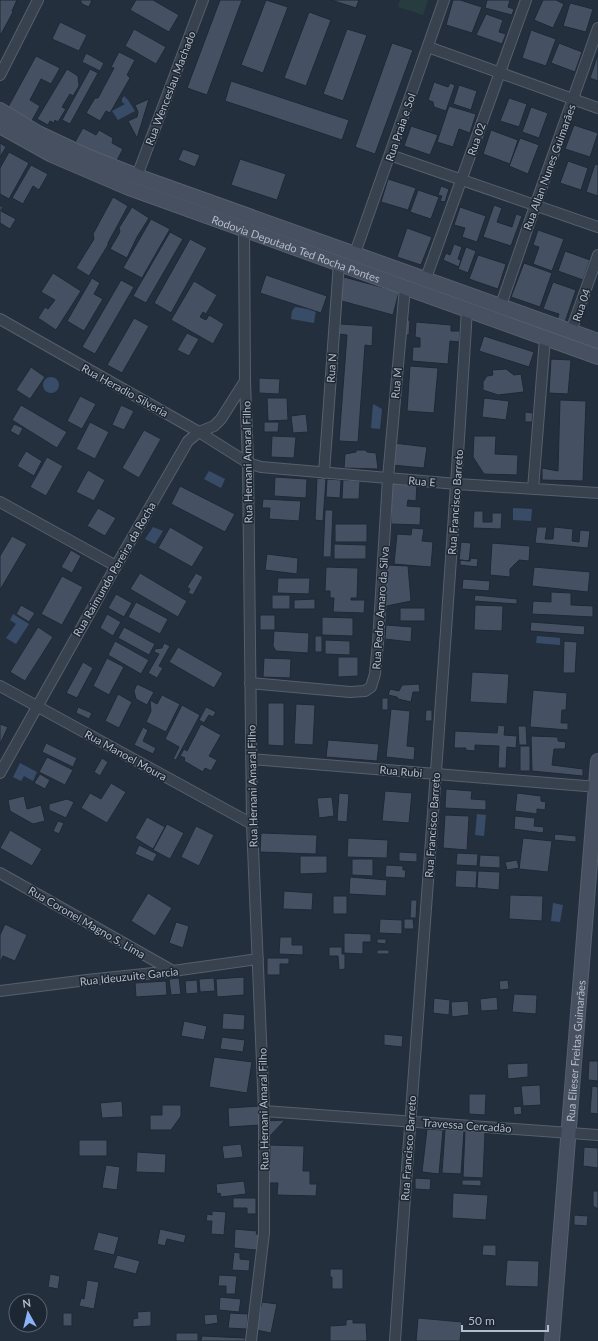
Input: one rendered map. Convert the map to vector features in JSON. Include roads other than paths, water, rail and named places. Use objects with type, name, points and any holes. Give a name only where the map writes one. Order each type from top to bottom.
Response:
[{"type":"main road","name":"Rodovia Deputado Ted Rocha Pontes","points":[[0,110],[38,132],[89,156],[137,176],[426,278],[598,341]]},
{"type":"main road","name":"Rodovia Deputado Ted Rocha Pontes","points":[[0,126],[52,155],[128,188],[598,357]]},
{"type":"main road","name":"Rua Elieser Freitas Guimarães","points":[[552,1341],[598,761]]},
{"type":"street","points":[[0,75],[38,0]]},
{"type":"street","name":"Rua Wenceslau Machado","points":[[137,176],[203,0]]},
{"type":"street","name":"Rua Praia e Sol","points":[[355,253],[444,0]]},
{"type":"street","name":"Rua 02","points":[[426,278],[526,0]]},
{"type":"street","name":"Rua Allan Nunes Guimarães","points":[[501,305],[598,28]]},
{"type":"street","points":[[428,47],[598,108]]},
{"type":"street","points":[[390,156],[598,228]]},
{"type":"street","name":"Rua Hernani Amaral Filho","points":[[244,229],[244,381],[248,463],[252,824],[264,1111],[264,1233],[251,1341]]},
{"type":"street","name":"Rua 04","points":[[571,331],[598,255]]},
{"type":"street","name":"Rua N","points":[[324,472],[339,263]]},
{"type":"street","name":"Rua M","points":[[388,478],[405,287]]},
{"type":"street","name":"Rua Francisco Barreto","points":[[395,1341],[457,484],[467,309]]},
{"type":"street","name":"Rua Heradio Silveria","points":[[0,319],[199,432],[248,463]]},
{"type":"street","points":[[533,489],[546,338]]},
{"type":"street","name":"Rua Raimundo Pereira da Rocha","points":[[0,773],[36,706],[188,441],[199,432],[214,426],[221,419],[244,381]]},
{"type":"street","name":"Rua E","points":[[248,463],[262,467],[457,484],[598,493]]},
{"type":"street","name":"Rua Pedro Amaro da Silva","points":[[250,683],[350,692],[366,691],[371,687],[375,674],[378,643],[388,478]]},
{"type":"street","points":[[0,502],[116,566]]},
{"type":"street","name":"Rua Manoel Moura","points":[[0,686],[252,824]]},
{"type":"street","name":"Rua Rubi","points":[[252,759],[597,787]]},
{"type":"street","name":"Rua Coronel Magno S. Lima","points":[[0,873],[173,972]]},
{"type":"street","name":"Rua Ideuzuite Garcia","points":[[0,991],[87,980],[173,972],[258,959]]},
{"type":"street","name":"Travessa Cercadão","points":[[264,1111],[410,1120],[598,1135]]},
{"type":"water","points":[[124,96],[135,111],[118,120],[112,111],[125,104],[122,102]]},
{"type":"water","points":[[295,307],[316,310],[314,323],[291,319],[292,311]]},
{"type":"water","points":[[48,377],[54,377],[59,382],[57,391],[54,393],[48,393],[43,388],[43,382]]},
{"type":"water","points":[[373,404],[382,409],[380,429],[371,428]]},
{"type":"water","points":[[209,471],[225,479],[221,488],[204,479]]},
{"type":"water","points":[[513,508],[532,509],[531,521],[513,520]]},
{"type":"water","points":[[153,527],[163,531],[155,544],[145,539]]},
{"type":"water","points":[[13,614],[29,624],[16,644],[6,638],[16,624],[10,620]]},
{"type":"water","points":[[537,636],[560,638],[560,645],[536,643]]},
{"type":"water","points":[[20,763],[37,772],[33,781],[24,776],[21,781],[13,777]]},
{"type":"water","points":[[477,814],[486,815],[484,836],[475,835]]},
{"type":"water","points":[[553,903],[563,905],[560,922],[551,921]]}]
